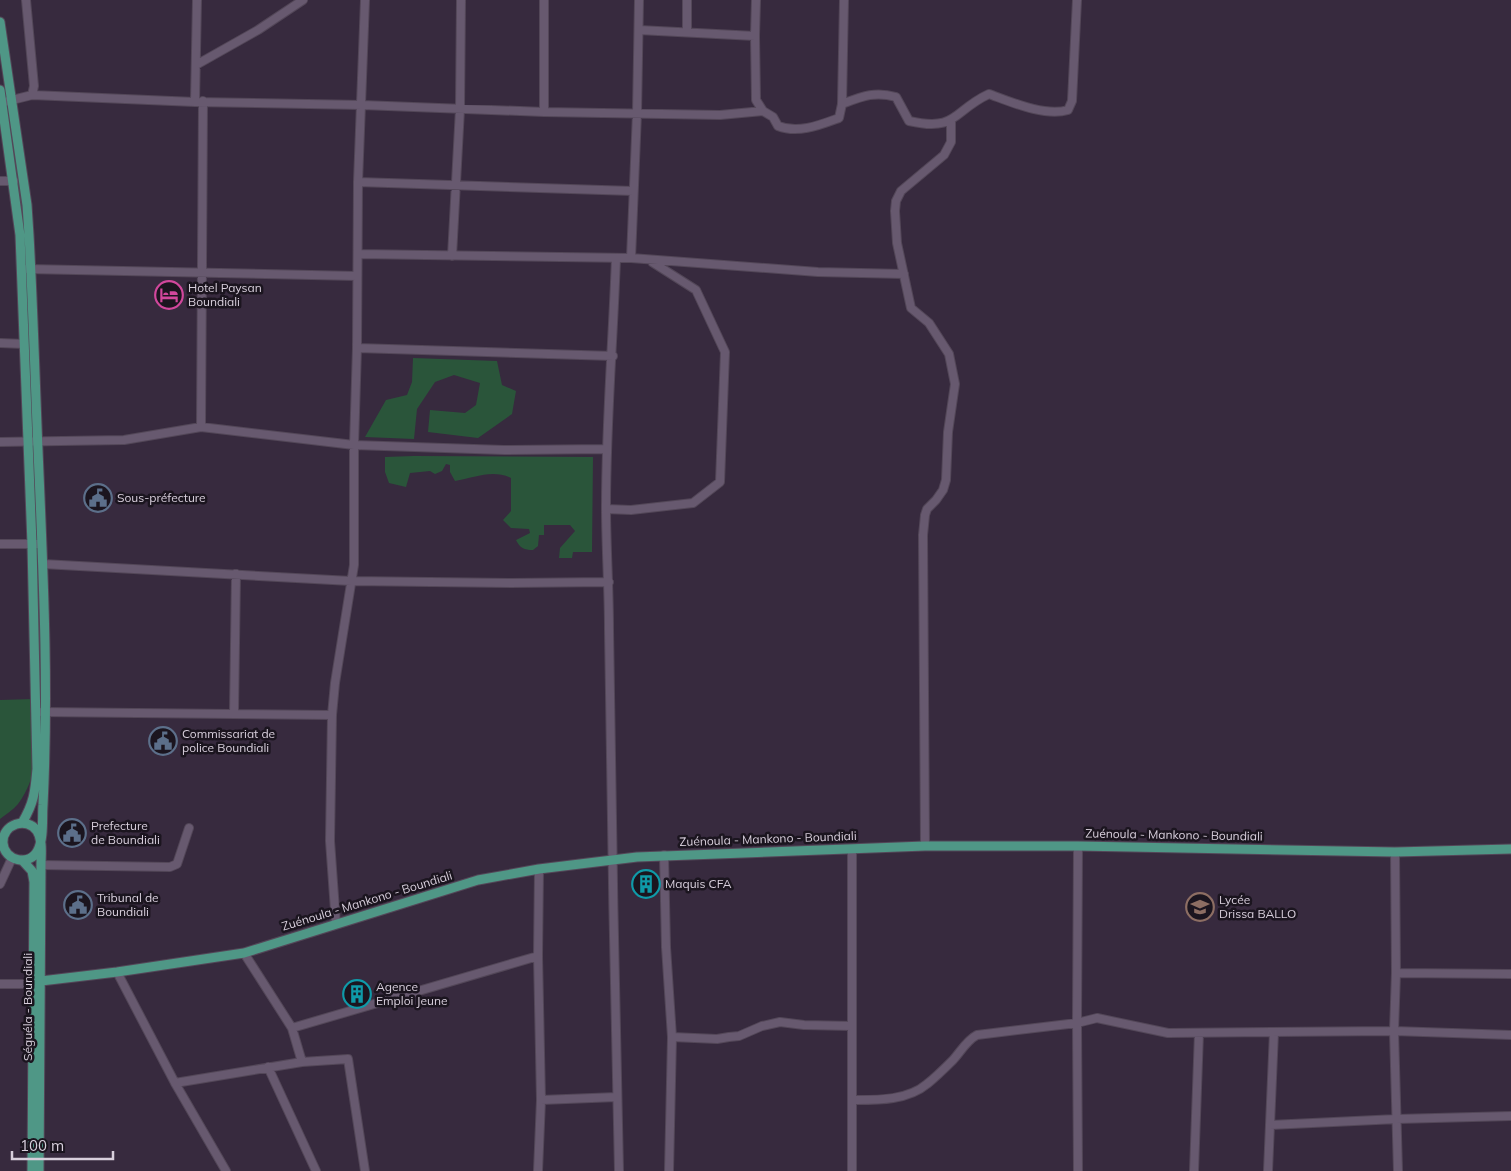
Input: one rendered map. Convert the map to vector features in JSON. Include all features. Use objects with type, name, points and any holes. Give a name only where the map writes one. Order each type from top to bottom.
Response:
[{"type":"main road","points":[[0,22],[27,205],[24,344],[41,712]]},
{"type":"main road","points":[[0,90],[26,269],[38,442],[46,646],[35,791],[30,809],[22,823]]},
{"type":"main road","name":"Séguéla - Boundiali","points":[[32,1171],[41,865],[40,842],[44,791],[41,712]]},
{"type":"main road","points":[[22,823],[33,826],[37,831],[40,842],[37,853],[28,859],[22,860],[12,858],[2,850],[4,829],[22,823]]},
{"type":"main road","name":"Zuénoula - Mankono - Boundiali","points":[[37,982],[244,953],[478,880],[539,869],[664,855],[925,846],[1078,846],[1395,852],[1511,850]]},
{"type":"main road","name":"Séguéla - Boundiali","points":[[22,860],[32,872],[34,882],[39,1171]]},
{"type":"street","points":[[26,0],[34,86],[32,95]]},
{"type":"street","points":[[195,102],[197,0]]},
{"type":"street","points":[[196,65],[258,30],[303,0]]},
{"type":"street","points":[[336,924],[330,841],[332,715],[335,683],[354,565],[358,182],[365,0]]},
{"type":"street","points":[[452,256],[460,108],[462,0]]},
{"type":"street","points":[[544,0],[544,112]]},
{"type":"street","points":[[631,258],[639,0]]},
{"type":"street","points":[[687,0],[687,32]]},
{"type":"street","points":[[756,0],[754,36],[756,100],[763,111],[773,117],[778,126],[786,129],[805,128],[839,118],[842,104],[844,0]]},
{"type":"street","points":[[842,104],[865,95],[884,93],[896,97],[908,121],[938,125],[951,121],[989,94],[1022,106],[1058,113],[1068,110],[1072,101],[1077,0]]},
{"type":"street","points":[[638,30],[754,36]]},
{"type":"street","points":[[1,103],[32,95],[195,102],[362,104],[544,112],[637,112],[720,115],[763,111]]},
{"type":"street","points":[[201,427],[203,101]]},
{"type":"street","points":[[925,846],[923,535],[927,509],[936,500],[946,480],[948,432],[956,384],[949,354],[929,323],[912,308],[898,243],[895,211],[896,201],[901,191],[944,155],[951,142],[951,121]]},
{"type":"street","points":[[0,181],[14,181]]},
{"type":"street","points":[[358,182],[633,191]]},
{"type":"street","points":[[358,254],[631,258],[650,261],[818,272],[904,274]]},
{"type":"street","points":[[616,258],[606,509],[609,582],[611,860],[619,1171]]},
{"type":"street","points":[[606,509],[631,510],[693,503],[720,482],[725,352],[696,290],[650,261]]},
{"type":"street","points":[[26,269],[357,276]]},
{"type":"street","points":[[0,343],[24,344]]},
{"type":"street","points":[[357,348],[613,356]]},
{"type":"street","points":[[0,442],[124,440],[201,427],[354,445],[504,450],[607,449]]},
{"type":"street","points":[[0,544],[42,544]]},
{"type":"street","points":[[43,564],[351,581],[609,582]]},
{"type":"street","points":[[234,714],[236,574]]},
{"type":"street","points":[[41,712],[332,715]]},
{"type":"street","points":[[41,865],[170,867],[178,864],[188,828]]},
{"type":"street","points":[[1078,846],[1078,1171]]},
{"type":"street","points":[[852,849],[852,1171]]},
{"type":"street","points":[[1395,852],[1396,973],[1394,1031],[1398,1171]]},
{"type":"street","points":[[664,855],[666,947],[672,1037],[669,1171]]},
{"type":"street","points":[[0,884],[12,858]]},
{"type":"street","points":[[538,1171],[541,1100],[538,956],[539,869]]},
{"type":"street","points":[[244,953],[292,1028],[302,1062]]},
{"type":"street","points":[[292,1028],[538,956]]},
{"type":"street","points":[[117,972],[175,1083],[226,1171]]},
{"type":"street","points":[[1396,973],[1511,974]]},
{"type":"street","points":[[0,984],[37,982]]},
{"type":"street","points":[[852,1100],[882,1100],[908,1094],[926,1085],[963,1049],[970,1039],[977,1035],[1077,1023],[1097,1018],[1168,1033],[1394,1031],[1511,1035]]},
{"type":"street","points":[[672,1037],[717,1039],[739,1036],[762,1026],[780,1022],[804,1025],[852,1026]]},
{"type":"street","points":[[1268,1171],[1274,1032]]},
{"type":"street","points":[[1194,1171],[1199,1034]]},
{"type":"street","points":[[175,1083],[302,1062],[348,1059],[365,1171]]},
{"type":"street","points":[[268,1068],[316,1171]]},
{"type":"street","points":[[541,1100],[617,1097]]},
{"type":"street","points":[[1270,1125],[1511,1116]]},
{"type":"green space","points":[[413,358],[497,361],[502,385],[516,391],[512,414],[478,438],[428,432],[430,410],[465,413],[476,405],[480,383],[454,375],[435,382],[417,409],[414,439],[365,437],[386,400],[407,395],[412,382]]},
{"type":"green space","points":[[385,457],[593,457],[592,552],[573,552],[572,558],[559,558],[560,548],[575,531],[570,525],[544,525],[544,535],[539,535],[538,546],[533,550],[521,547],[516,540],[530,533],[529,529],[511,528],[503,520],[511,511],[511,478],[504,475],[490,474],[455,481],[450,472],[450,465],[446,464],[442,471],[435,474],[430,471],[410,473],[406,487],[389,483],[385,472]]},
{"type":"green space","points":[[35,699],[36,754],[31,779],[26,792],[18,804],[0,819],[0,700]]},
{"type":"place","name":"Hotel Paysan Boundiali","points":[[169,295]]},
{"type":"place","name":"Sous-préfecture","points":[[98,498]]},
{"type":"place","name":"Commissariat de police Boundiali","points":[[163,741]]},
{"type":"place","name":"Prefecture de Boundiali","points":[[72,833]]},
{"type":"place","name":"Maquis CFA","points":[[646,884]]},
{"type":"place","name":"Tribunal de Boundiali","points":[[78,905]]},
{"type":"place","name":"Lycée Drissa BALLO","points":[[1200,907]]},
{"type":"place","name":"Agence Emploi Jeune","points":[[357,994]]}]
